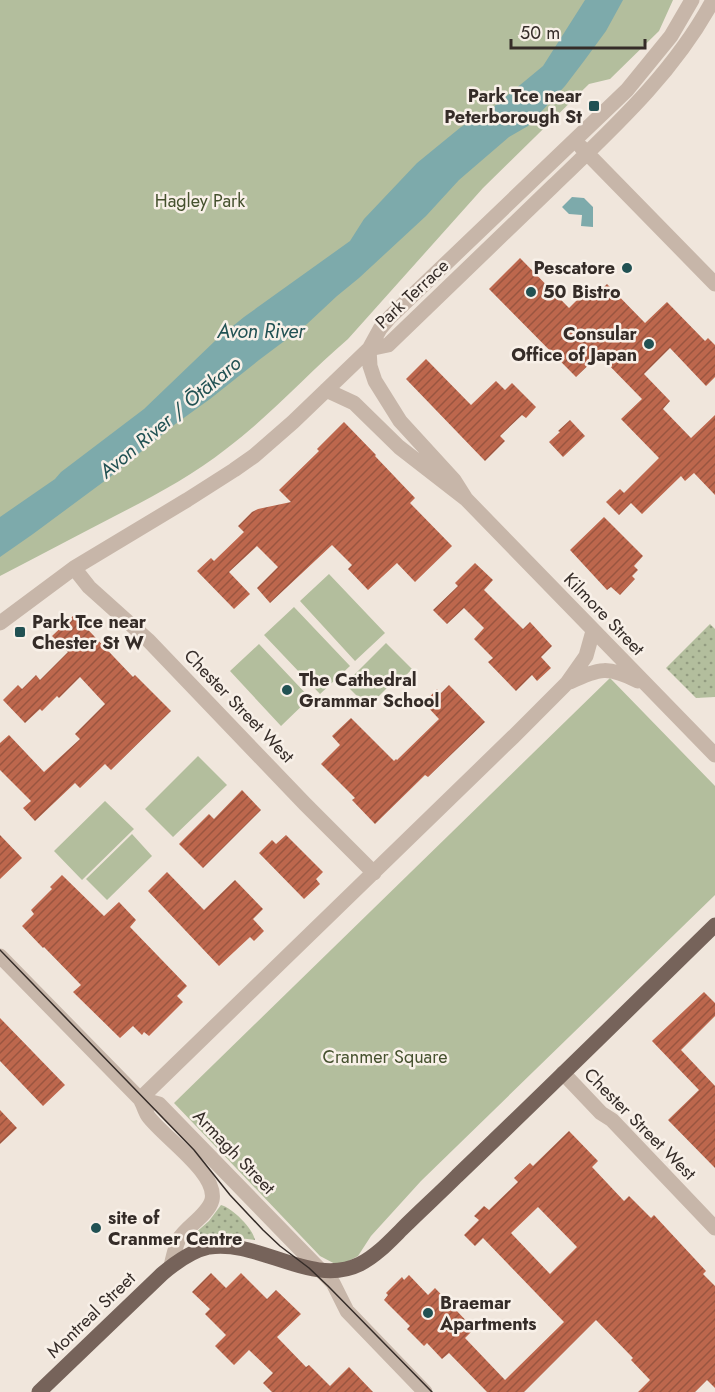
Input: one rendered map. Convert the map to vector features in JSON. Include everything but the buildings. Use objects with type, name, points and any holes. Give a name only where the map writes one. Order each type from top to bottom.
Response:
[{"type":"main road","points":[[321,1270],[351,1269],[374,1255],[715,925]]},
{"type":"main road","name":"Montreal Street","points":[[39,1392],[171,1266],[193,1253],[210,1247],[252,1251],[321,1270]]},
{"type":"street","name":"Park Terrace","points":[[0,623],[74,568],[234,470],[271,442],[369,349],[390,317],[627,90],[671,36],[689,6],[698,0]]},
{"type":"street","name":"Park Terrace","points":[[369,349],[388,345],[634,107],[680,53],[713,0]]},
{"type":"street","points":[[575,140],[715,284]]},
{"type":"street","name":"Kilmore Street","points":[[369,349],[370,366],[375,381],[393,412],[454,480],[466,499]]},
{"type":"street","name":"Kilmore Street","points":[[326,390],[354,402],[399,447],[466,499],[715,755]]},
{"type":"street","name":"Chester Street West","points":[[74,568],[89,587],[148,640],[374,873]]},
{"type":"street","points":[[140,1099],[567,683],[586,656],[593,631]]},
{"type":"street","points":[[567,683],[595,671],[611,670],[645,685]]},
{"type":"street","name":"Armagh Street","points":[[0,956],[140,1099],[159,1104],[321,1270],[336,1288],[347,1311],[425,1392]]},
{"type":"street","name":"Chester Street West","points":[[563,1073],[601,1113],[612,1120],[715,1228]]},
{"type":"street","name":"Montreal Street","points":[[140,1099],[148,1116],[204,1173],[212,1188],[211,1203],[180,1239],[171,1266]]},
{"type":"green space","name":"Hagley Park","points":[[0,0],[673,0],[659,31],[610,79],[589,84],[483,188],[348,339],[258,423],[213,459],[171,486],[0,576]]},
{"type":"green space","points":[[329,574],[385,633],[355,661],[300,601]]},
{"type":"green space","points":[[294,607],[350,666],[320,694],[264,635]]},
{"type":"green space","points":[[710,624],[715,629],[715,697],[696,698],[666,668]]},
{"type":"green space","points":[[386,643],[412,669],[394,688],[387,688],[368,707],[345,684]]},
{"type":"green space","points":[[259,644],[310,698],[281,726],[230,671]]},
{"type":"green space","name":"Cranmer Square","points":[[610,678],[715,786],[715,895],[421,1181],[371,1236],[358,1256],[339,1266],[320,1256],[174,1103]]},
{"type":"green space","points":[[198,756],[227,785],[173,837],[145,809]]},
{"type":"green space","points":[[105,801],[134,829],[82,880],[54,851]]},
{"type":"green space","points":[[132,834],[152,856],[107,900],[86,879]]},
{"type":"green space","points":[[221,1205],[241,1219],[255,1240],[224,1236],[194,1237],[193,1235],[209,1221]]},
{"type":"water","name":"Avon River","points":[[585,0],[623,0],[606,31],[584,61],[565,86],[528,126],[509,137],[459,180],[426,216],[307,324],[174,425],[110,477],[0,557],[0,517],[55,479],[144,409],[217,339],[244,317],[350,241],[364,219],[417,163],[461,127],[491,109],[543,66]]},
{"type":"water","points":[[572,197],[584,198],[593,207],[593,227],[581,226],[582,215],[569,214],[562,207]]},
{"type":"tram line","points":[[0,950],[194,1150],[230,1195],[263,1230],[328,1286],[432,1392]]},
{"type":"place","name":"Park Tce near Peterborough St","points":[[594,106]]},
{"type":"place","name":"Pescatore","points":[[627,268]]},
{"type":"place","name":"50 Bistro","points":[[531,292]]},
{"type":"place","name":"Consular Office of Japan","points":[[649,344]]},
{"type":"place","name":"Park Tce near Chester St W","points":[[20,632]]},
{"type":"place","name":"The Cathedral Grammar School","points":[[287,690]]},
{"type":"place","name":"site of Cranmer Centre","points":[[96,1228]]},
{"type":"place","name":"Braemar Apartments","points":[[428,1313]]},
{"type":"water label","name":"Avon River / Ōtākaro","points":[[170,417]]}]
